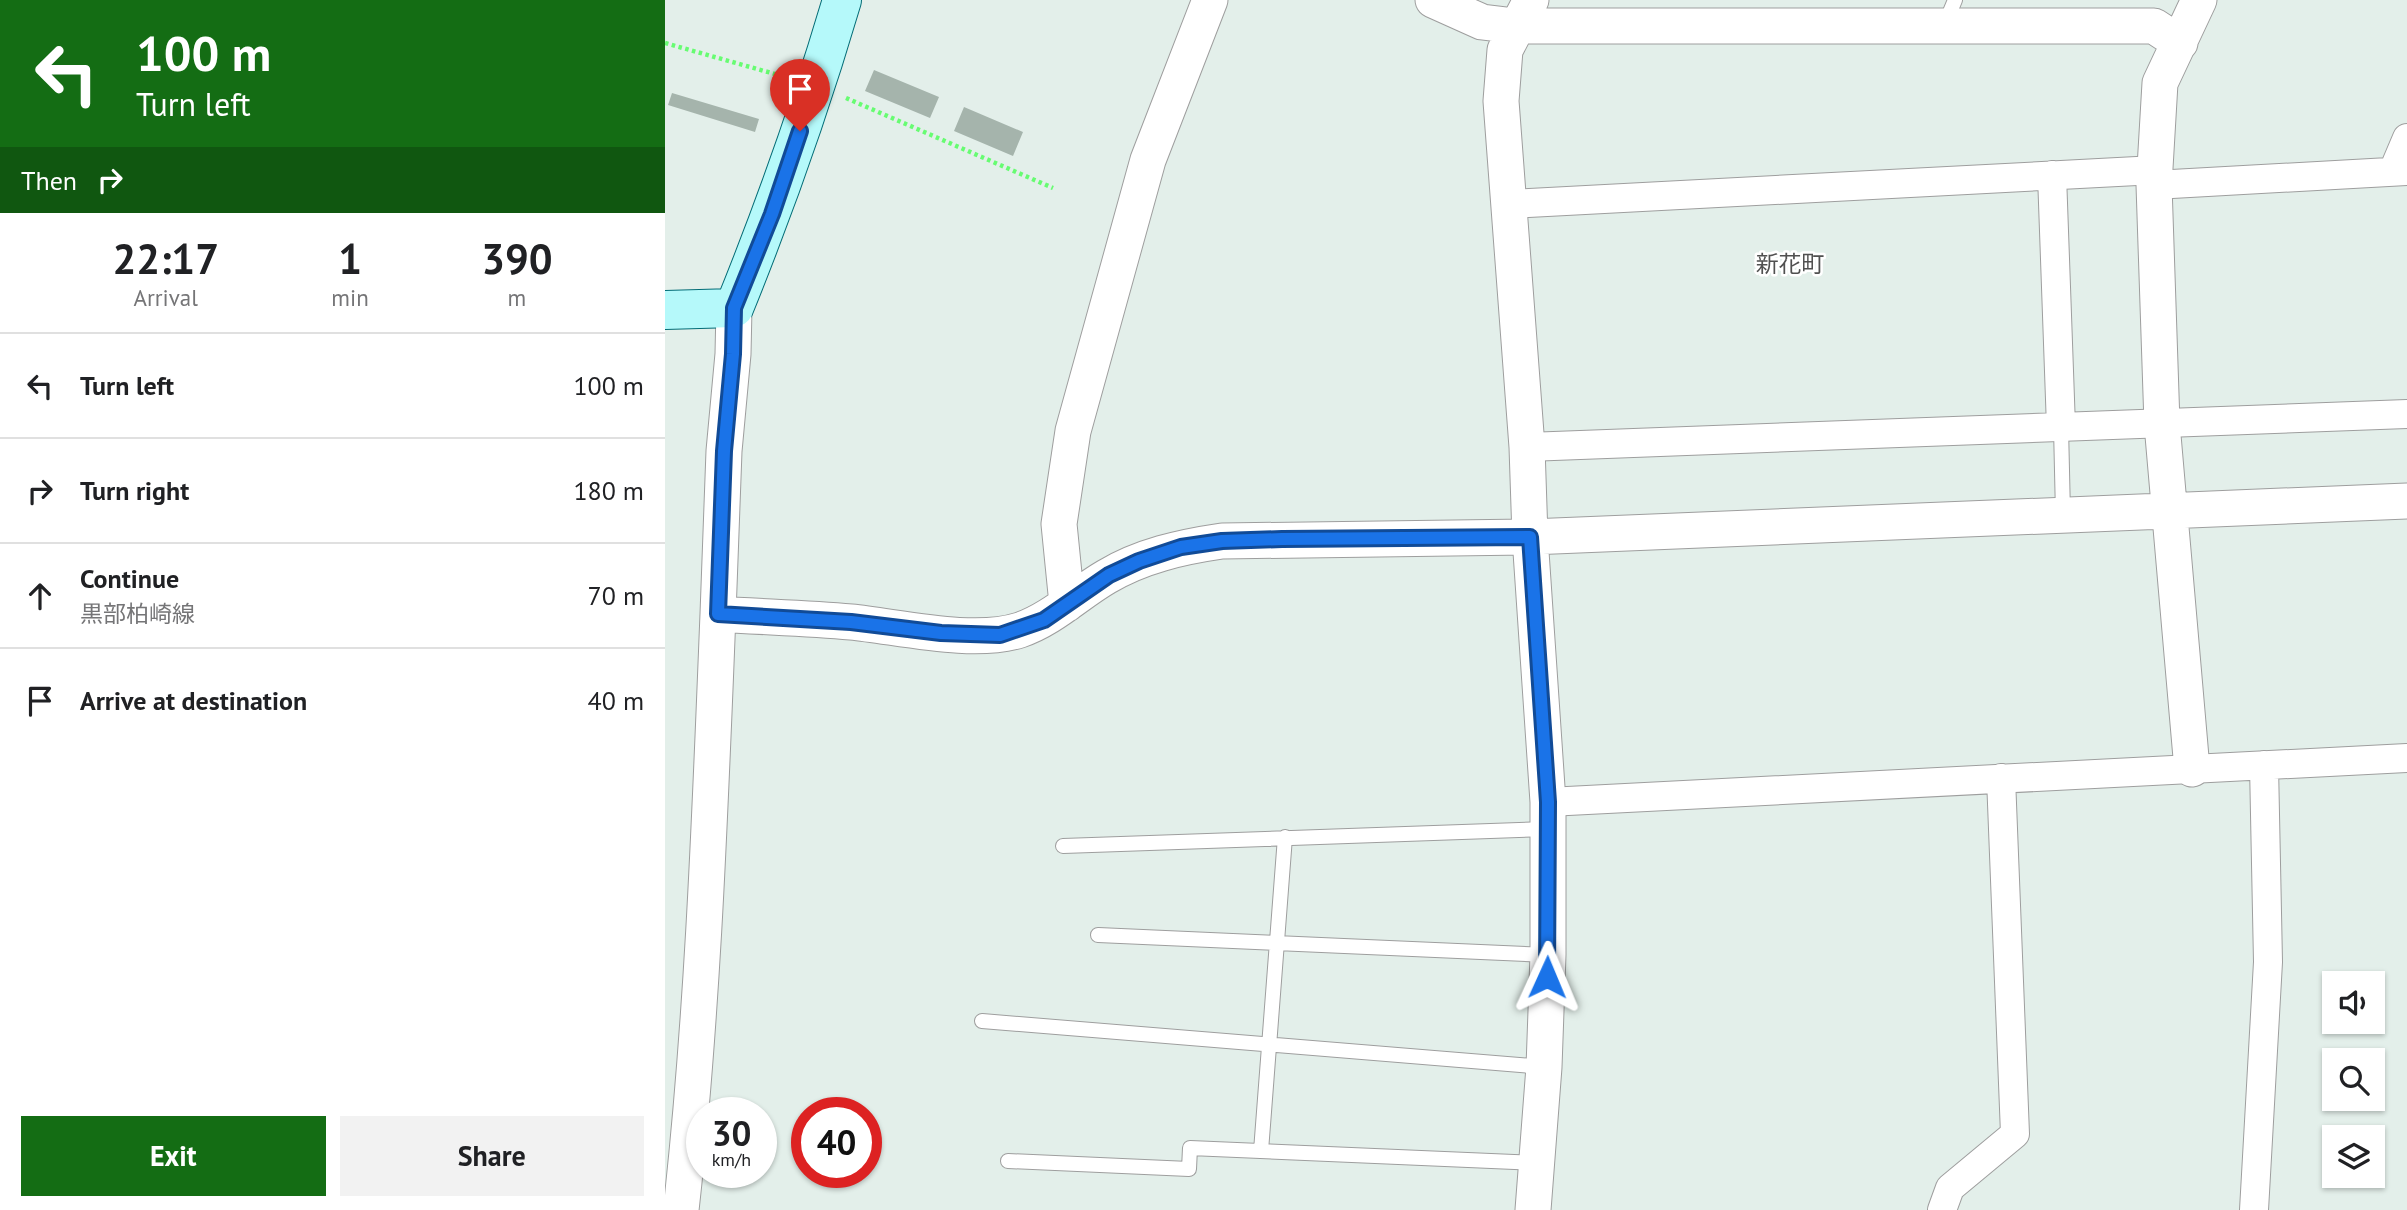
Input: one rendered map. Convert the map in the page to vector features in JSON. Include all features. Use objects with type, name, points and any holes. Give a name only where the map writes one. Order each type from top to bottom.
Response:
[{"type":"main road","points":[[665,310],[734,308],[772,214],[817,85],[842,0]]},
{"type":"street","points":[[1067,604],[1059,524],[1073,431],[1148,160],[1210,0]]},
{"type":"street","points":[[1433,0],[1482,22],[1523,13],[1949,13],[2154,26],[2180,43]]},
{"type":"street","points":[[2192,769],[2162,424],[2155,177],[2160,83],[2199,0]]},
{"type":"street","points":[[1523,13],[1505,50],[1501,101],[1527,447],[1530,537],[1548,816],[1548,955],[1544,1067],[1533,1210]]},
{"type":"street","points":[[1509,204],[2052,175],[2155,177],[2400,171],[2407,138]]},
{"type":"street","points":[[2052,175],[2061,427]]},
{"type":"street","points":[[681,1210],[693,1099],[709,839],[724,451],[733,354],[734,308]]},
{"type":"street","points":[[1527,447],[2407,414]]},
{"type":"street","points":[[718,614],[851,622],[941,633],[1000,635],[1044,620],[1109,575],[1139,561],[1181,547],[1222,541],[1530,537],[2407,501]]},
{"type":"street","points":[[1548,816],[2001,778],[2407,758]]},
{"type":"street","points":[[2254,1210],[2268,962],[2264,765]]},
{"type":"street","points":[[1943,1210],[1950,1188],[2015,1134],[2001,778]]},
{"type":"lane","points":[[2061,427],[2063,515]]},
{"type":"lane","points":[[1063,846],[1285,837],[1548,816]]},
{"type":"lane","points":[[1261,1151],[1285,837]]},
{"type":"lane","points":[[1098,934],[1548,955]]},
{"type":"lane","points":[[982,1021],[1544,1067]]},
{"type":"lane","points":[[1008,1161],[1189,1169],[1190,1148],[1537,1163]]},
{"type":"path","points":[[665,43],[817,85],[1053,188]]},
{"type":"building","points":[[874,70],[939,97],[930,118],[865,91]]},
{"type":"building","points":[[672,93],[759,119],[755,132],[668,105]]},
{"type":"building","points":[[964,107],[1023,132],[1013,156],[954,131]]},
{"type":"district","name":"新花町","points":[[1790,263]]},
{"type":"route","points":[[800,131],[772,214],[734,308],[733,354],[724,451],[718,614],[851,622],[941,633],[1000,635],[1044,620],[1109,575],[1139,561],[1181,547],[1222,541],[1282,539],[1530,537],[1548,802],[1547,977]]}]
